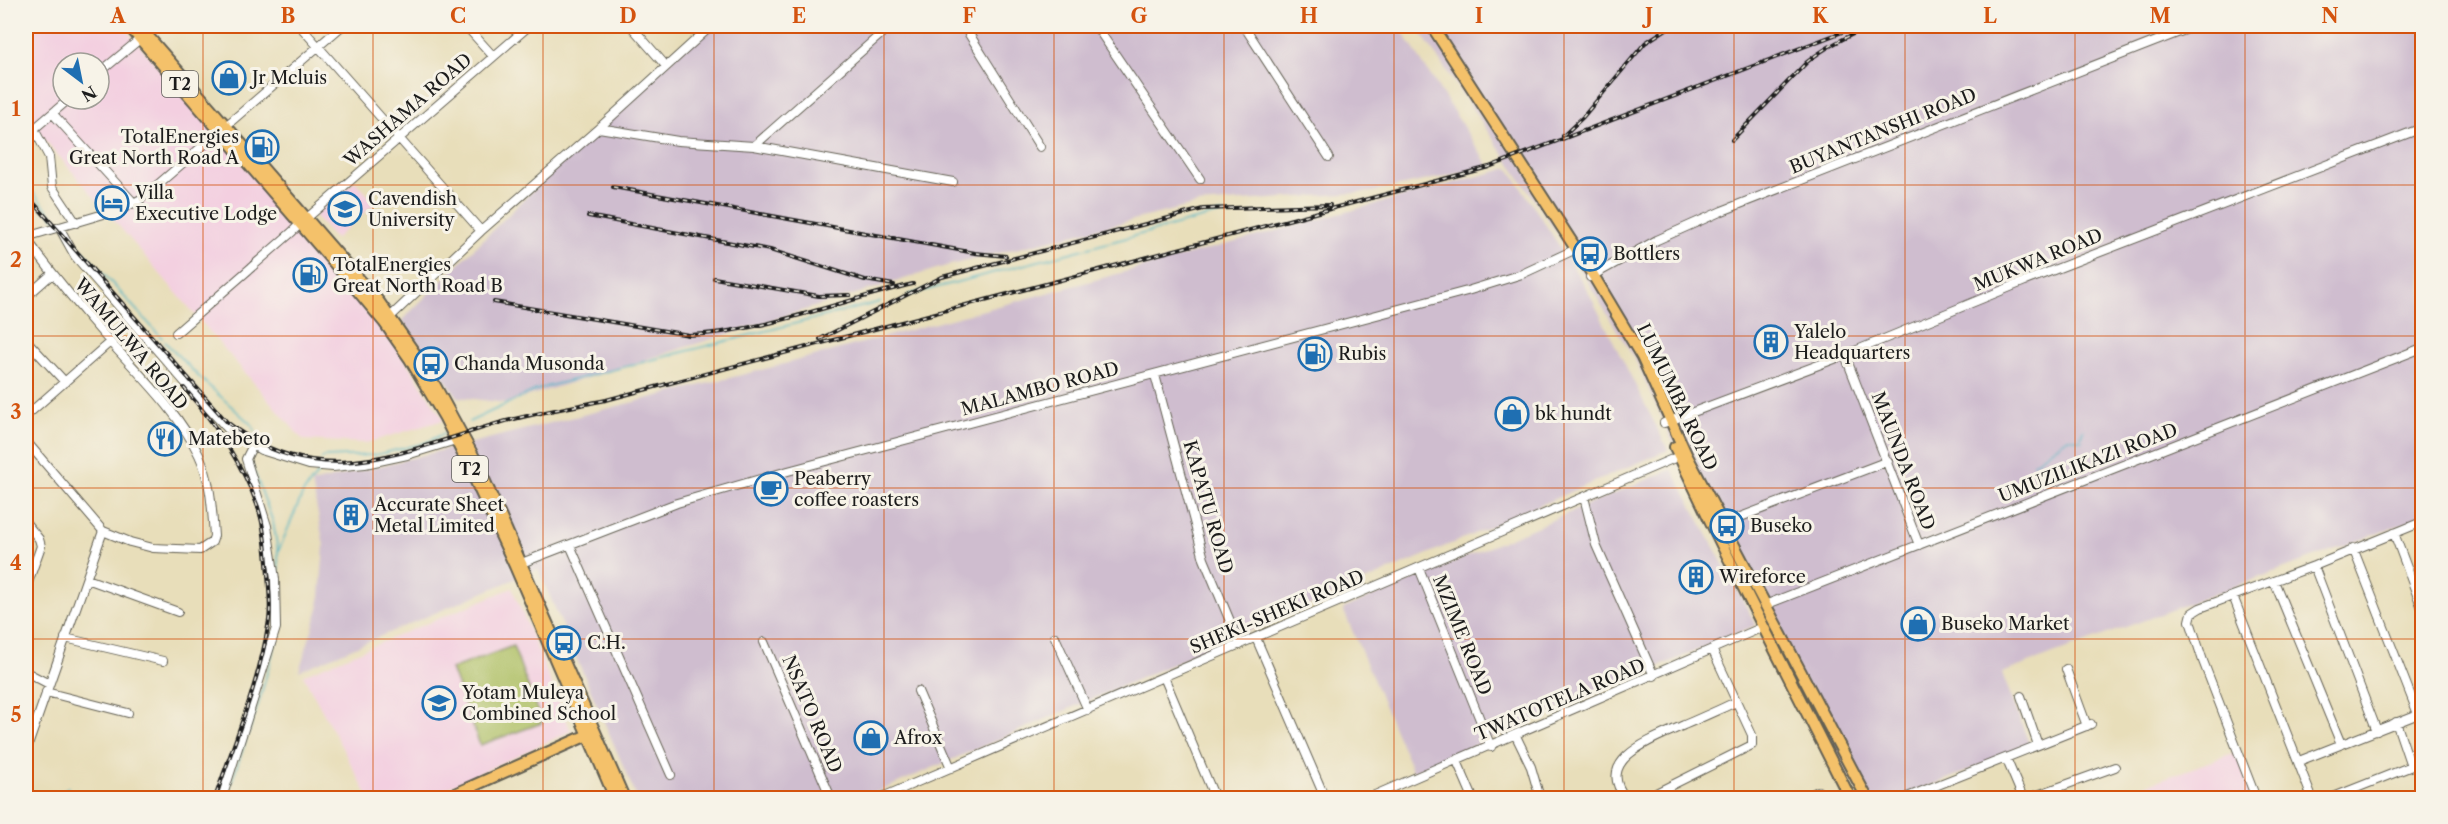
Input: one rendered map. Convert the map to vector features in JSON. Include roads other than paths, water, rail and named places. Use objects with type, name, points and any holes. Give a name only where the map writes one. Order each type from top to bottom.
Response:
[{"type":"main road","name":"T2","points":[[129,26],[145,31],[224,128],[388,319],[427,371],[458,424],[591,733],[615,798]]},
{"type":"main road","name":"LUMUMBA ROAD","points":[[1424,26],[1574,250]]},
{"type":"main road","name":"LUMUMBA ROAD","points":[[1432,26],[1591,277],[1637,360],[1763,627],[1850,798]]},
{"type":"main road","name":"T2","points":[[224,128],[285,193],[304,221]]},
{"type":"main road","name":"T2","points":[[388,319],[456,440],[518,564]]},
{"type":"main road","name":"LUMUMBA ROAD","points":[[1682,455],[1722,524],[1867,798]]},
{"type":"main road","name":"T2","points":[[591,733],[624,798]]},
{"type":"main road","points":[[446,798],[591,733]]},
{"type":"street","points":[[300,26],[481,231]]},
{"type":"street","points":[[26,238],[134,203],[342,26]]},
{"type":"street","points":[[466,26],[493,56]]},
{"type":"street","name":"WASHAMA ROAD","points":[[176,333],[529,26]]},
{"type":"street","points":[[630,26],[666,66]]},
{"type":"street","points":[[388,319],[481,231],[711,26]]},
{"type":"street","points":[[754,146],[891,26]]},
{"type":"street","points":[[964,26],[1040,147]]},
{"type":"street","points":[[1096,26],[1200,179]]},
{"type":"street","points":[[1244,26],[1329,157]]},
{"type":"street","name":"BUYANTANSHI ROAD","points":[[1591,277],[1657,240],[1722,211],[2195,26]]},
{"type":"street","points":[[111,62],[145,31]]},
{"type":"street","points":[[34,129],[56,111]]},
{"type":"street","points":[[53,114],[134,203]]},
{"type":"street","points":[[26,120],[34,129],[49,157],[52,187],[76,223]]},
{"type":"street","points":[[599,128],[678,141],[754,146],[953,182]]},
{"type":"street","name":"MUKWA ROAD","points":[[1667,422],[1845,355],[2025,281],[2422,128]]},
{"type":"street","points":[[59,227],[75,256],[196,396],[229,430],[252,445],[274,455],[309,465],[333,467],[365,464],[407,455],[456,440]]},
{"type":"street","name":"WAMULWA ROAD","points":[[26,238],[52,274],[172,414],[199,455],[210,492],[214,536],[210,544],[200,550],[153,548],[129,542],[103,531]]},
{"type":"street","name":"MALAMBO ROAD","points":[[518,564],[688,500],[788,471],[1478,288],[1522,274],[1574,250]]},
{"type":"street","points":[[26,297],[52,274]]},
{"type":"street","points":[[26,340],[65,382]]},
{"type":"street","points":[[26,416],[110,342]]},
{"type":"street","name":"UMUZILIKAZI ROAD","points":[[1765,605],[2422,348]]},
{"type":"street","name":"MAUNDA ROAD","points":[[1845,355],[1919,545]]},
{"type":"street","name":"KAPATU ROAD","points":[[1155,375],[1204,558],[1240,645]]},
{"type":"street","points":[[26,441],[103,531],[26,751]]},
{"type":"street","points":[[222,798],[276,628],[275,579],[267,526],[246,459],[252,445]]},
{"type":"street","name":"SHEKI-SHEKI ROAD","points":[[880,798],[1682,455]]},
{"type":"street","points":[[1722,524],[1888,461]]},
{"type":"street","points":[[1584,497],[1596,545],[1654,676]]},
{"type":"street","points":[[2256,798],[2190,621],[2192,613],[2422,522]]},
{"type":"street","points":[[26,523],[41,546],[26,588]]},
{"type":"street","points":[[2394,532],[2422,608]]},
{"type":"street","points":[[570,545],[671,775]]},
{"type":"street","points":[[2299,761],[2420,713],[2353,548]]},
{"type":"street","points":[[2314,566],[2377,731]]},
{"type":"street","name":"MZIME ROAD","points":[[1419,568],[1491,747]]},
{"type":"street","points":[[87,579],[178,612]]},
{"type":"street","points":[[2274,581],[2341,744]]},
{"type":"street","points":[[2233,596],[2312,798]]},
{"type":"street","name":"TWATOTELA ROAD","points":[[1368,798],[1381,796],[1763,627]]},
{"type":"street","points":[[1054,637],[1088,710]]},
{"type":"street","points":[[65,638],[163,661]]},
{"type":"street","points":[[1256,638],[1325,798]]},
{"type":"street","name":"NSATO ROAD","points":[[764,642],[831,798]]},
{"type":"street","points":[[1646,798],[1752,746],[1752,735],[1713,651]]},
{"type":"street","points":[[1905,798],[2089,725],[2066,669]]},
{"type":"street","points":[[26,672],[48,688],[128,713]]},
{"type":"street","points":[[1164,677],[1215,798]]},
{"type":"street","points":[[918,691],[951,768]]},
{"type":"street","points":[[2021,696],[2038,745]]},
{"type":"street","points":[[1626,798],[1620,788],[1618,775],[1622,763],[1633,749],[1652,738],[1736,702]]},
{"type":"street","points":[[2396,722],[2411,766]]},
{"type":"street","points":[[1516,736],[1531,767],[1540,798]]},
{"type":"street","points":[[2006,758],[2023,798]]},
{"type":"street","points":[[1457,762],[1473,798]]},
{"type":"street","points":[[2331,798],[2422,762]]},
{"type":"street","points":[[2029,798],[2041,796],[2115,767]]},
{"type":"street","points":[[1803,798],[1818,791]]},
{"type":"waterway","points":[[26,184],[56,220]]},
{"type":"waterway","points":[[908,295],[1222,213]]},
{"type":"waterway","points":[[68,235],[162,338]]},
{"type":"waterway","points":[[469,422],[549,386],[880,302]]},
{"type":"waterway","points":[[165,342],[253,426],[254,431]]},
{"type":"waterway","points":[[2081,437],[2083,430]]},
{"type":"waterway","points":[[321,460],[324,457],[375,455],[425,443],[445,433]]},
{"type":"waterway","points":[[2033,463],[2068,438],[2082,440]]},
{"type":"waterway","points":[[250,461],[273,522],[278,551]]},
{"type":"waterway","points":[[280,617],[278,552],[303,493],[319,472]]},
{"type":"waterway","points":[[228,792],[258,705],[278,634]]},
{"type":"waterway","points":[[63,798],[64,791],[68,787]]},
{"type":"railway","points":[[1563,136],[1583,117],[1645,43],[1671,26]]},
{"type":"railway","points":[[26,194],[227,422],[261,444],[294,457],[327,462],[360,460],[428,445],[512,419],[606,400],[1489,167],[1858,26]]},
{"type":"railway","points":[[1732,140],[1807,62],[1839,41],[1873,26]]},
{"type":"railway","points":[[613,187],[975,253],[1006,256]]},
{"type":"railway","points":[[820,339],[942,277],[1203,209],[1330,205]]},
{"type":"railway","points":[[588,216],[770,250],[865,280],[894,285]]},
{"type":"railway","points":[[714,278],[819,296],[850,295]]},
{"type":"railway","points":[[494,302],[689,335],[717,333],[773,322],[913,284]]},
{"type":"railway","points":[[184,388],[227,444],[258,507],[266,549],[269,586],[269,620],[260,664],[215,798]]},
{"type":"place","name":"Jr Mcluis","points":[[229,78]]},
{"type":"place","name":"TotalEnergies Great North Road A","points":[[262,147]]},
{"type":"place","name":"Villa Executive Lodge","points":[[112,203]]},
{"type":"place","name":"Cavendish University","points":[[345,209]]},
{"type":"place","name":"Bottlers","points":[[1590,254]]},
{"type":"place","name":"TotalEnergies Great North Road B","points":[[310,275]]},
{"type":"place","name":"Yalelo Headquarters","points":[[1771,342]]},
{"type":"place","name":"Rubis","points":[[1315,354]]},
{"type":"place","name":"Chanda Musonda","points":[[431,364]]},
{"type":"place","name":"bk hundt","points":[[1512,414]]},
{"type":"place","name":"Matebeto","points":[[165,439]]},
{"type":"place","name":"Peaberry coffee roasters","points":[[771,489]]},
{"type":"place","name":"Accurate Sheet Metal Limited","points":[[351,515]]},
{"type":"place","name":"Buseko","points":[[1727,526]]},
{"type":"place","name":"Wireforce","points":[[1696,577]]},
{"type":"place","name":"Buseko Market","points":[[1918,624]]},
{"type":"place","name":"C.H.","points":[[564,643]]},
{"type":"place","name":"Yotam Muleya Combined School","points":[[439,703]]},
{"type":"place","name":"Afrox","points":[[871,738]]}]
